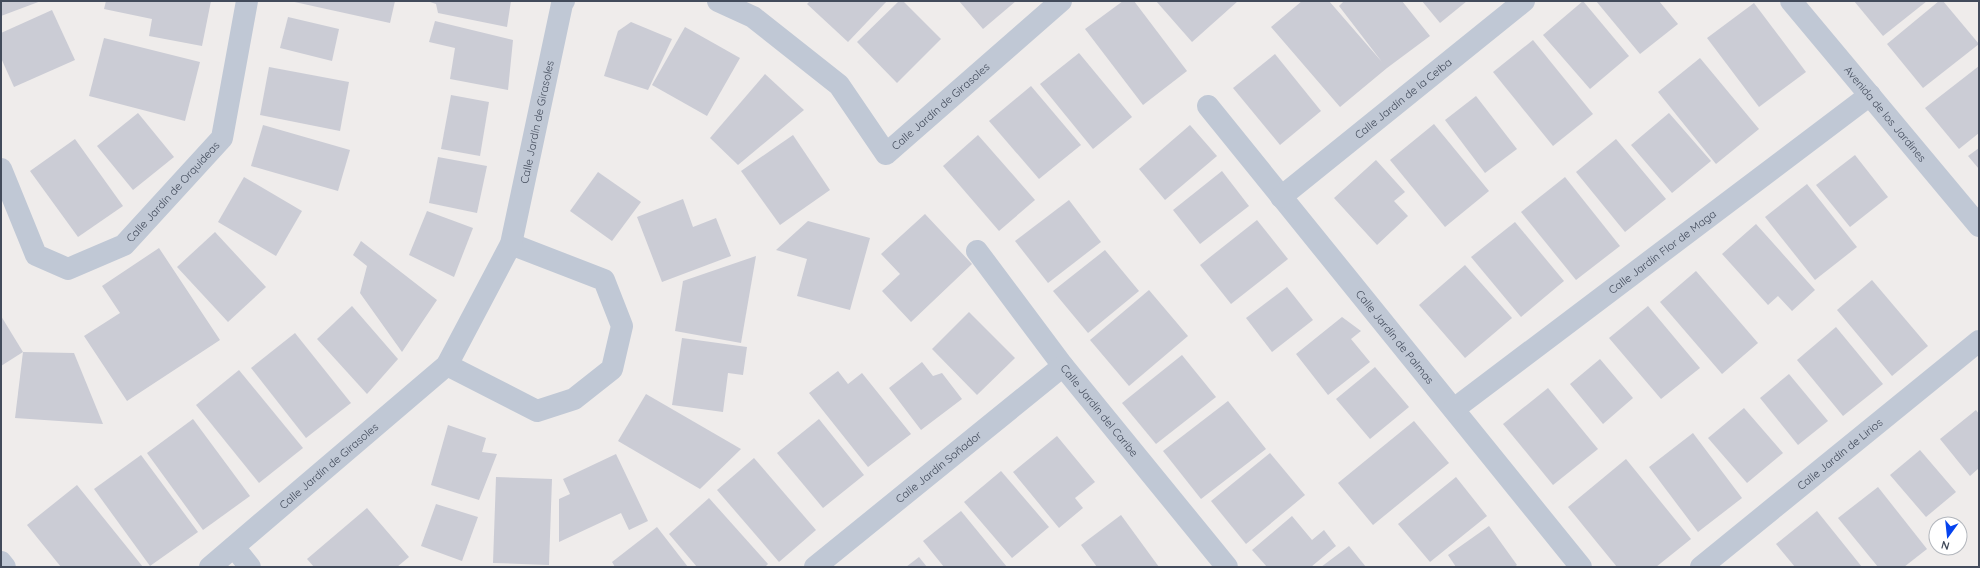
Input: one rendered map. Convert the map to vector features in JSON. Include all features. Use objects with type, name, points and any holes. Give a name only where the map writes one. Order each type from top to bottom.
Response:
[{"type":"street","name":"Calle Jardín de Orquídeas","points":[[1,169],[36,255],[68,269],[124,245],[222,138],[247,1]]},
{"type":"street","name":"Calle Jardín de Girasoles","points":[[210,567],[448,365],[511,244],[562,4],[564,1]]},
{"type":"street","name":"Calle Jardín de Girasoles","points":[[718,1],[753,17],[839,85],[886,154],[1061,1]]},
{"type":"street","name":"Calle Jardín de la Ceiba","points":[[1281,197],[1524,1]]},
{"type":"street","name":"Avenida de los Jardines","points":[[1791,1],[1979,226]]},
{"type":"street","name":"Calle Jardín Flor de Maga","points":[[1454,409],[1870,95]]},
{"type":"street","name":"Calle Jardín de Palmas","points":[[1208,106],[1581,567]]},
{"type":"street","points":[[448,365],[537,411],[574,398],[612,369],[622,326],[604,280],[511,244]]},
{"type":"street","name":"Calle Jardín del Caribe","points":[[977,251],[1063,366],[1226,567]]},
{"type":"street","name":"Calle Jardín de Lirios","points":[[1702,567],[1979,341]]},
{"type":"street","name":"Calle Jardín Soñador","points":[[815,567],[1063,366]]},
{"type":"street","points":[[234,547],[250,567]]},
{"type":"street","points":[[1,562],[5,567]]},
{"type":"building","points":[[1,1],[41,1],[1,16]]},
{"type":"building","points":[[106,1],[211,1],[202,46],[149,36],[152,19],[104,9]]},
{"type":"building","points":[[290,1],[395,1],[390,23]]},
{"type":"building","points":[[427,1],[511,1],[507,27],[438,13],[436,4]]},
{"type":"building","points":[[810,1],[887,1],[848,42],[807,4]]},
{"type":"building","points":[[899,1],[903,1],[941,39],[897,83],[857,42]]},
{"type":"building","points":[[959,1],[1016,1],[983,29]]},
{"type":"building","points":[[1123,1],[1134,1],[1187,71],[1143,105],[1085,29]]},
{"type":"building","points":[[1156,1],[1238,1],[1192,42]]},
{"type":"building","points":[[1302,1],[1329,1],[1382,62],[1339,6],[1344,1],[1402,1],[1430,36],[1387,68],[1340,107],[1271,27]]},
{"type":"building","points":[[1422,1],[1467,1],[1440,23]]},
{"type":"building","points":[[1583,1],[1629,56],[1590,89],[1543,35]]},
{"type":"building","points":[[1596,1],[1659,1],[1678,24],[1640,54]]},
{"type":"building","points":[[1854,1],[1927,1],[1883,36]]},
{"type":"building","points":[[1939,1],[1943,1],[1979,44],[1923,88],[1887,44]]},
{"type":"building","points":[[1754,3],[1806,72],[1759,107],[1707,38]]},
{"type":"building","points":[[52,10],[75,60],[14,87],[1,58],[1,33]]},
{"type":"building","points":[[288,17],[339,29],[332,61],[280,48]]},
{"type":"building","points":[[435,21],[513,40],[508,90],[450,79],[455,48],[429,42]]},
{"type":"building","points":[[631,22],[672,39],[648,90],[604,76],[618,31]]},
{"type":"building","points":[[685,27],[740,58],[707,116],[652,85]]},
{"type":"building","points":[[104,38],[200,62],[185,121],[89,96]]},
{"type":"building","points":[[1533,40],[1593,114],[1553,146],[1493,72]]},
{"type":"building","points":[[1079,53],[1132,117],[1093,149],[1040,84]]},
{"type":"building","points":[[1275,54],[1321,111],[1280,145],[1233,88]]},
{"type":"building","points":[[1700,58],[1759,129],[1716,164],[1658,92]]},
{"type":"building","points":[[1979,66],[1979,133],[1959,149],[1925,108]]},
{"type":"building","points":[[269,67],[349,82],[340,131],[260,115]]},
{"type":"building","points":[[765,74],[804,110],[738,165],[710,138]]},
{"type":"building","points":[[1031,86],[1081,145],[1039,179],[989,121]]},
{"type":"building","points":[[451,95],[489,102],[480,156],[441,149]]},
{"type":"building","points":[[1476,96],[1517,149],[1485,173],[1445,120]]},
{"type":"building","points":[[138,113],[174,157],[133,190],[97,146]]},
{"type":"building","points":[[1669,113],[1711,161],[1672,193],[1631,145]]},
{"type":"building","points":[[1434,124],[1489,191],[1445,227],[1390,160]]},
{"type":"building","points":[[263,125],[350,150],[338,191],[251,166]]},
{"type":"building","points":[[1190,125],[1217,156],[1165,200],[1139,169]]},
{"type":"building","points":[[793,135],[830,190],[780,225],[741,171]]},
{"type":"building","points":[[978,135],[1035,200],[999,231],[943,166]]},
{"type":"building","points":[[75,139],[123,206],[78,237],[30,171]]},
{"type":"building","points":[[1616,139],[1666,199],[1625,232],[1576,172]]},
{"type":"building","points":[[1979,148],[1979,169],[1968,156]]},
{"type":"building","points":[[1855,155],[1888,197],[1850,227],[1816,185]]},
{"type":"building","points":[[438,157],[487,166],[477,213],[429,203]]},
{"type":"building","points":[[1376,160],[1405,192],[1394,201],[1408,216],[1377,245],[1334,198]]},
{"type":"building","points":[[1222,171],[1249,206],[1200,244],[1173,210]]},
{"type":"building","points":[[598,172],[641,202],[612,241],[570,211]]},
{"type":"building","points":[[244,177],[302,211],[276,256],[218,222]]},
{"type":"building","points":[[1565,177],[1620,246],[1576,280],[1521,212]]},
{"type":"building","points":[[1807,184],[1857,247],[1815,280],[1765,217]]},
{"type":"building","points":[[683,199],[693,227],[716,218],[731,256],[662,282],[637,217]]},
{"type":"building","points":[[1069,200],[1101,242],[1048,283],[1015,241]]},
{"type":"building","points":[[427,211],[473,228],[454,277],[409,255]]},
{"type":"building","points":[[925,214],[972,264],[911,322],[882,291],[900,274],[881,254]]},
{"type":"building","points":[[1257,220],[1288,259],[1231,304],[1200,265]]},
{"type":"building","points":[[808,221],[870,238],[850,310],[797,296],[807,259],[776,250]]},
{"type":"building","points":[[1515,222],[1564,281],[1521,317],[1471,257]]},
{"type":"building","points":[[1756,224],[1815,290],[1792,311],[1778,296],[1768,305],[1722,254]]},
{"type":"building","points":[[215,232],[266,287],[228,322],[177,267]]},
{"type":"building","points":[[361,241],[437,300],[402,352],[360,293],[367,266],[353,255]]},
{"type":"building","points":[[159,248],[220,340],[127,401],[84,336],[120,313],[102,286]]},
{"type":"building","points":[[1105,250],[1139,291],[1088,333],[1053,291]]},
{"type":"building","points":[[756,256],[741,343],[675,331],[683,281]]},
{"type":"building","points":[[1465,265],[1512,318],[1465,358],[1419,305]]},
{"type":"building","points":[[1696,271],[1758,343],[1722,374],[1660,302]]},
{"type":"building","points":[[1872,280],[1928,346],[1892,376],[1837,310]]},
{"type":"building","points":[[1287,287],[1313,320],[1272,352],[1246,318]]},
{"type":"building","points":[[1149,290],[1188,336],[1129,386],[1090,340]]},
{"type":"building","points":[[352,306],[398,359],[367,394],[317,339]]},
{"type":"building","points":[[1648,306],[1700,368],[1661,399],[1609,338]]},
{"type":"building","points":[[969,312],[1015,358],[977,395],[932,349]]},
{"type":"building","points":[[1,316],[23,352],[1,366]]},
{"type":"building","points":[[1342,317],[1361,331],[1351,339],[1370,362],[1328,395],[1296,354]]},
{"type":"building","points":[[1836,327],[1883,384],[1843,416],[1797,360]]},
{"type":"building","points":[[295,333],[351,403],[306,438],[251,368]]},
{"type":"building","points":[[682,338],[747,347],[743,375],[728,373],[723,412],[672,405]]},
{"type":"building","points":[[23,352],[74,353],[103,424],[15,418]]},
{"type":"building","points":[[1182,355],[1216,397],[1156,444],[1122,403]]},
{"type":"building","points":[[1600,359],[1633,398],[1603,424],[1570,384]]},
{"type":"building","points":[[922,362],[933,376],[942,373],[962,399],[921,430],[889,388]]},
{"type":"building","points":[[1375,367],[1409,407],[1370,439],[1336,399]]},
{"type":"building","points":[[239,370],[303,448],[259,483],[196,405]]},
{"type":"building","points":[[838,371],[848,384],[862,373],[911,434],[868,467],[809,393]]},
{"type":"building","points":[[1789,374],[1828,421],[1798,445],[1760,398]]},
{"type":"building","points":[[1548,388],[1598,449],[1553,485],[1503,424]]},
{"type":"building","points":[[646,394],[741,449],[700,489],[618,441]]},
{"type":"building","points":[[1228,401],[1266,449],[1201,499],[1163,451]]},
{"type":"building","points":[[1744,408],[1783,453],[1747,483],[1708,438]]},
{"type":"building","points":[[1976,410],[1979,414],[1979,468],[1970,476],[1940,439]]},
{"type":"building","points":[[193,419],[250,496],[203,530],[147,453]]},
{"type":"building","points":[[819,419],[864,475],[823,508],[777,453]]},
{"type":"building","points":[[1414,421],[1449,463],[1373,525],[1338,483]]},
{"type":"building","points":[[448,425],[486,438],[482,452],[497,454],[479,500],[431,485]]},
{"type":"building","points":[[1693,433],[1742,498],[1698,532],[1649,467]]},
{"type":"building","points":[[1057,436],[1095,482],[1075,498],[1083,508],[1059,528],[1013,472]]},
{"type":"building","points":[[1920,450],[1956,492],[1926,517],[1890,475]]},
{"type":"building","points":[[1270,453],[1305,495],[1246,544],[1211,501]]},
{"type":"building","points":[[616,454],[648,521],[629,530],[621,513],[559,542],[559,499],[570,494],[563,479]]},
{"type":"building","points":[[141,455],[198,532],[150,566],[94,489]]},
{"type":"building","points":[[754,458],[816,530],[779,562],[717,490]]},
{"type":"building","points":[[1626,459],[1691,539],[1656,567],[1617,567],[1568,507]]},
{"type":"building","points":[[1001,471],[1049,527],[1012,558],[964,502]]},
{"type":"building","points":[[496,477],[552,479],[549,565],[493,563]]},
{"type":"building","points":[[1456,477],[1487,516],[1430,562],[1398,524]]},
{"type":"building","points":[[77,485],[143,567],[61,567],[27,525]]},
{"type":"building","points":[[1878,487],[1927,549],[1904,567],[1878,567],[1838,518]]},
{"type":"building","points":[[709,498],[768,564],[765,567],[697,567],[669,534]]},
{"type":"building","points":[[436,504],[478,517],[462,561],[421,546]]},
{"type":"building","points":[[367,508],[409,557],[397,567],[314,567],[307,559]]},
{"type":"building","points":[[961,511],[1007,567],[944,567],[923,541]]},
{"type":"building","points":[[1817,511],[1862,567],[1795,567],[1776,544]]},
{"type":"building","points":[[1121,515],[1159,567],[1097,567],[1081,545]]},
{"type":"building","points":[[1292,516],[1312,540],[1324,530],[1336,546],[1311,567],[1267,567],[1252,550]]},
{"type":"building","points":[[1489,526],[1517,565],[1514,567],[1456,567],[1448,555]]},
{"type":"building","points":[[657,527],[688,567],[615,567],[612,562]]},
{"type":"building","points":[[1349,546],[1366,567],[1321,567]]},
{"type":"building","points":[[919,557],[927,567],[906,567]]}]
